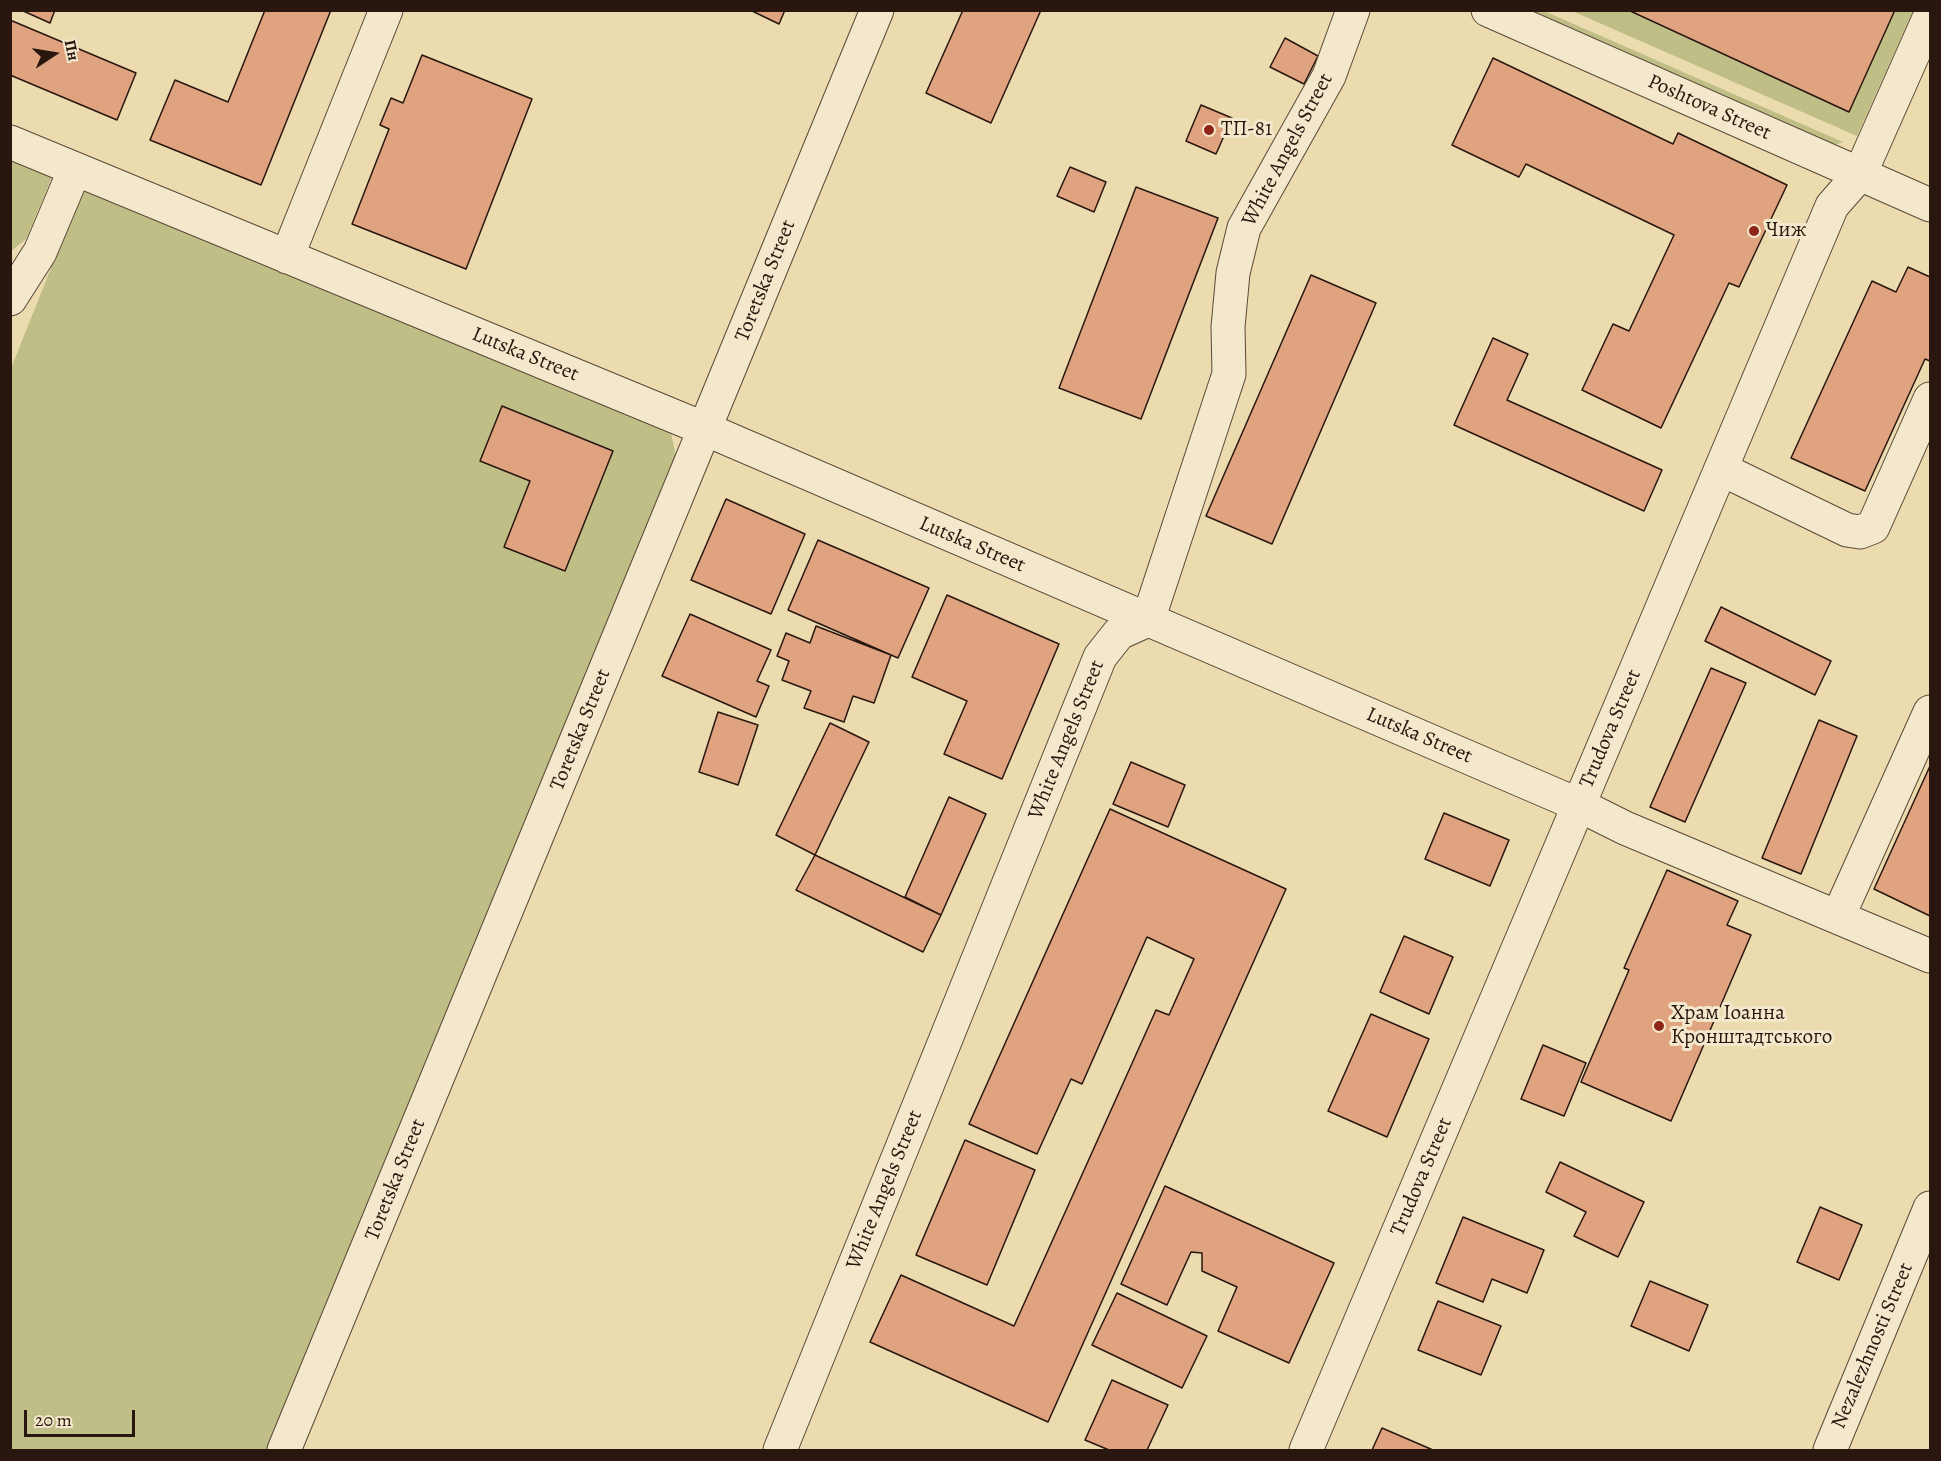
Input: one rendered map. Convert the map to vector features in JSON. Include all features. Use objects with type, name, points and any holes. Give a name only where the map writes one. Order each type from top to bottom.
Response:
[{"type":"street","points":[[288,257],[386,10]]},
{"type":"street","name":"Toretska Street","points":[[284,1450],[877,10]]},
{"type":"street","name":"White Angels Street","points":[[780,1450],[1100,657],[1119,633],[1148,620],[1229,374],[1228,327],[1233,273],[1244,228],[1329,76],[1353,10]]},
{"type":"street","name":"Poshtova Street","points":[[1488,10],[1930,205]]},
{"type":"street","name":"Trudova Street","points":[[1306,1450],[1832,206],[1860,174],[1930,16]]},
{"type":"street","name":"Lutska Street","points":[[10,142],[705,429],[1579,805],[1625,828],[1930,956]]},
{"type":"street","points":[[10,300],[40,252],[75,169]]},
{"type":"street","points":[[1721,469],[1847,531],[1860,532],[1873,527],[1930,399]]},
{"type":"street","points":[[1838,917],[1930,712]]},
{"type":"street","name":"Nezalezhnosti Street","points":[[1830,1450],[1930,1208]]},
{"type":"green space","points":[[1524,11],[1544,11],[1843,142],[1832,146]]},
{"type":"green space","points":[[1572,11],[1628,11],[1849,112],[1895,11],[1913,11],[1857,136]]},
{"type":"green space","points":[[11,160],[52,177],[26,239],[11,251]]},
{"type":"green space","points":[[82,190],[671,433],[676,456],[268,1450],[11,1450],[10,371]]},
{"type":"building","points":[[21,10],[55,10],[50,23]]},
{"type":"building","points":[[265,10],[331,10],[261,185],[150,140],[175,80],[228,102]]},
{"type":"building","points":[[750,10],[785,10],[779,24]]},
{"type":"building","points":[[963,10],[1041,10],[991,123],[926,93]]},
{"type":"building","points":[[1628,10],[1895,10],[1849,112]]},
{"type":"building","points":[[10,20],[136,73],[117,120],[10,75]]},
{"type":"building","points":[[1285,38],[1318,56],[1304,84],[1270,67]]},
{"type":"building","points":[[422,55],[532,99],[466,269],[352,224],[389,129],[380,125],[391,98],[403,103]]},
{"type":"building","points":[[1493,58],[1673,144],[1678,133],[1787,185],[1739,287],[1729,283],[1661,428],[1582,390],[1613,324],[1629,331],[1674,235],[1526,164],[1519,177],[1452,145]]},
{"type":"building","name":"ТП-81","points":[[1201,105],[1232,118],[1216,154],[1186,141]]},
{"type":"building","points":[[1070,167],[1106,182],[1094,212],[1057,196]]},
{"type":"building","points":[[1136,187],[1218,218],[1141,419],[1059,388]]},
{"type":"building","points":[[1908,267],[1930,277],[1930,361],[1925,359],[1865,491],[1791,458],[1872,281],[1896,292]]},
{"type":"building","points":[[1311,275],[1376,303],[1272,544],[1206,516]]},
{"type":"building","points":[[1493,338],[1528,354],[1507,400],[1662,470],[1644,511],[1454,425]]},
{"type":"building","points":[[502,406],[613,451],[565,571],[504,547],[530,481],[480,461]]},
{"type":"building","points":[[726,499],[805,534],[771,614],[691,580]]},
{"type":"building","points":[[818,540],[929,588],[898,658],[788,610]]},
{"type":"building","points":[[947,595],[1059,644],[1002,779],[944,754],[967,701],[912,677]]},
{"type":"building","points":[[1721,607],[1831,661],[1815,695],[1705,641]]},
{"type":"building","points":[[690,614],[771,650],[757,681],[769,686],[756,717],[662,676]]},
{"type":"building","points":[[816,626],[891,655],[874,703],[853,696],[844,722],[804,708],[811,691],[782,680],[789,661],[777,656],[786,633],[810,643]]},
{"type":"building","points":[[1711,668],[1746,683],[1685,822],[1650,807]]},
{"type":"building","points":[[718,712],[758,725],[738,785],[699,772]]},
{"type":"building","points":[[1819,720],[1857,736],[1801,874],[1762,858]]},
{"type":"building","points":[[830,723],[869,742],[815,855],[776,835]]},
{"type":"building","points":[[1131,762],[1185,785],[1168,827],[1113,804]]},
{"type":"building","points":[[1930,766],[1930,916],[1874,889]]},
{"type":"building","points":[[949,797],[986,814],[941,915],[905,897]]},
{"type":"building","points":[[1110,809],[1286,889],[1048,1422],[870,1342],[901,1275],[1014,1326],[1156,1010],[1169,1015],[1194,959],[1147,937],[1082,1084],[1071,1079],[1037,1154],[969,1124]]},
{"type":"building","points":[[1444,813],[1509,840],[1490,886],[1425,859]]},
{"type":"building","points":[[815,855],[941,915],[923,952],[796,890]]},
{"type":"building","name":"Храм Іоанна Кронштадтського","points":[[1667,870],[1738,901],[1727,925],[1751,935],[1671,1121],[1581,1082],[1629,970],[1624,968]]},
{"type":"building","points":[[1404,936],[1453,957],[1429,1014],[1380,992]]},
{"type":"building","points":[[1371,1014],[1429,1039],[1387,1137],[1328,1111]]},
{"type":"building","points":[[1543,1045],[1586,1063],[1564,1116],[1521,1099]]},
{"type":"building","points":[[965,1140],[1035,1170],[987,1285],[916,1255]]},
{"type":"building","points":[[1560,1162],[1644,1202],[1618,1257],[1574,1236],[1586,1212],[1546,1192]]},
{"type":"building","points":[[1165,1186],[1334,1263],[1289,1363],[1218,1331],[1237,1287],[1202,1271],[1202,1253],[1191,1252],[1167,1305],[1121,1284]]},
{"type":"building","points":[[1820,1207],[1862,1225],[1839,1280],[1797,1262]]},
{"type":"building","points":[[1463,1217],[1544,1250],[1527,1293],[1492,1279],[1483,1302],[1436,1283]]},
{"type":"building","points":[[1650,1281],[1708,1305],[1689,1351],[1631,1326]]},
{"type":"building","points":[[1117,1293],[1207,1336],[1182,1388],[1092,1345]]},
{"type":"building","points":[[1438,1301],[1501,1326],[1481,1375],[1418,1350]]},
{"type":"building","points":[[1112,1380],[1168,1405],[1147,1450],[1109,1450],[1085,1440]]},
{"type":"building","points":[[1382,1428],[1433,1450],[1372,1450]]},
{"type":"place","name":"ТП-81","points":[[1209,130]]},
{"type":"place","name":"Чиж","points":[[1754,231]]},
{"type":"place","name":"Храм Іоанна Кронштадтського","points":[[1659,1026]]}]
